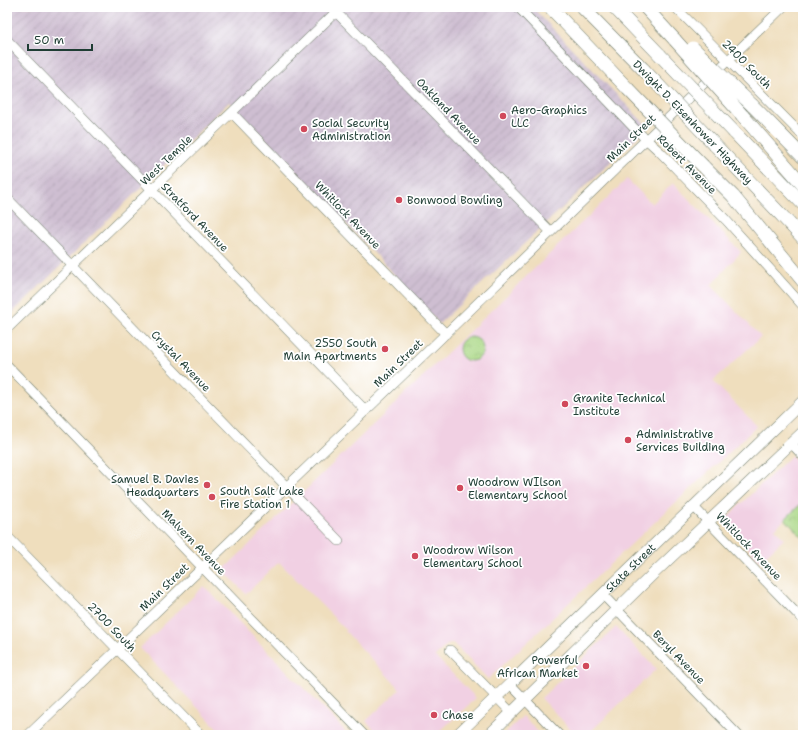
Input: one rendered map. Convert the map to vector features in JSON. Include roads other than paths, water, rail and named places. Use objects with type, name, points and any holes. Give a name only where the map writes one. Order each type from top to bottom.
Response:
[{"type":"highway","points":[[550,7],[733,196],[803,281]]},
{"type":"highway","name":"Dwight D. Eisenhower Highway","points":[[582,7],[644,70],[803,238]]},
{"type":"highway","name":"Dwight D. Eisenhower Highway","points":[[614,7],[803,204]]},
{"type":"highway","points":[[646,7],[752,105],[803,157]]},
{"type":"highway","points":[[678,38],[803,185]]},
{"type":"main road","name":"State Street","points":[[457,735],[803,401]]},
{"type":"main road","name":"State Street","points":[[489,735],[803,432]]},
{"type":"street","name":"Robert Avenue","points":[[518,7],[628,122],[726,220],[803,306]]},
{"type":"street","name":"2400 South","points":[[675,7],[803,136]]},
{"type":"street","name":"Main Street","points":[[32,734],[117,649],[446,334],[783,7]]},
{"type":"street","name":"West Temple","points":[[7,329],[232,113],[336,9]]},
{"type":"street","name":"Oakland Avenue","points":[[336,9],[551,232]]},
{"type":"street","name":"Stratford Avenue","points":[[7,40],[366,411]]},
{"type":"street","name":"Whitlock Avenue","points":[[232,113],[446,334]]},
{"type":"street","name":"Crystal Avenue","points":[[7,198],[339,541]]},
{"type":"street","name":"Malvern Avenue","points":[[7,365],[364,735]]},
{"type":"street","points":[[791,444],[803,456]]},
{"type":"street","name":"Whitlock Avenue","points":[[694,507],[803,620]]},
{"type":"street","name":"2700 South","points":[[7,536],[201,735]]},
{"type":"street","name":"Beryl Avenue","points":[[603,595],[738,735]]},
{"type":"street","points":[[450,650],[512,712]]},
{"type":"street","points":[[510,684],[559,735]]},
{"type":"place","name":"Aero-Graphics LLC","points":[[503,116]]},
{"type":"place","name":"Social Security Administration","points":[[304,129]]},
{"type":"place","name":"Bonwood Bowling","points":[[399,200]]},
{"type":"place","name":"2550 South Main Apartments","points":[[385,349]]},
{"type":"place","name":"Granite Technical Institute","points":[[565,404]]},
{"type":"place","name":"Administrative Services Building","points":[[628,440]]},
{"type":"place","name":"Samuel B. Davies Headquarters","points":[[207,485]]},
{"type":"place","name":"Woodrow WIlson Elementary School","points":[[460,488]]},
{"type":"place","name":"South Salt Lake Fire Station 1","points":[[212,497]]},
{"type":"place","name":"Woodrow Wilson Elementary School","points":[[415,556]]},
{"type":"place","name":"Powerful African Market","points":[[586,666]]},
{"type":"place","name":"Chase","points":[[434,715]]}]
